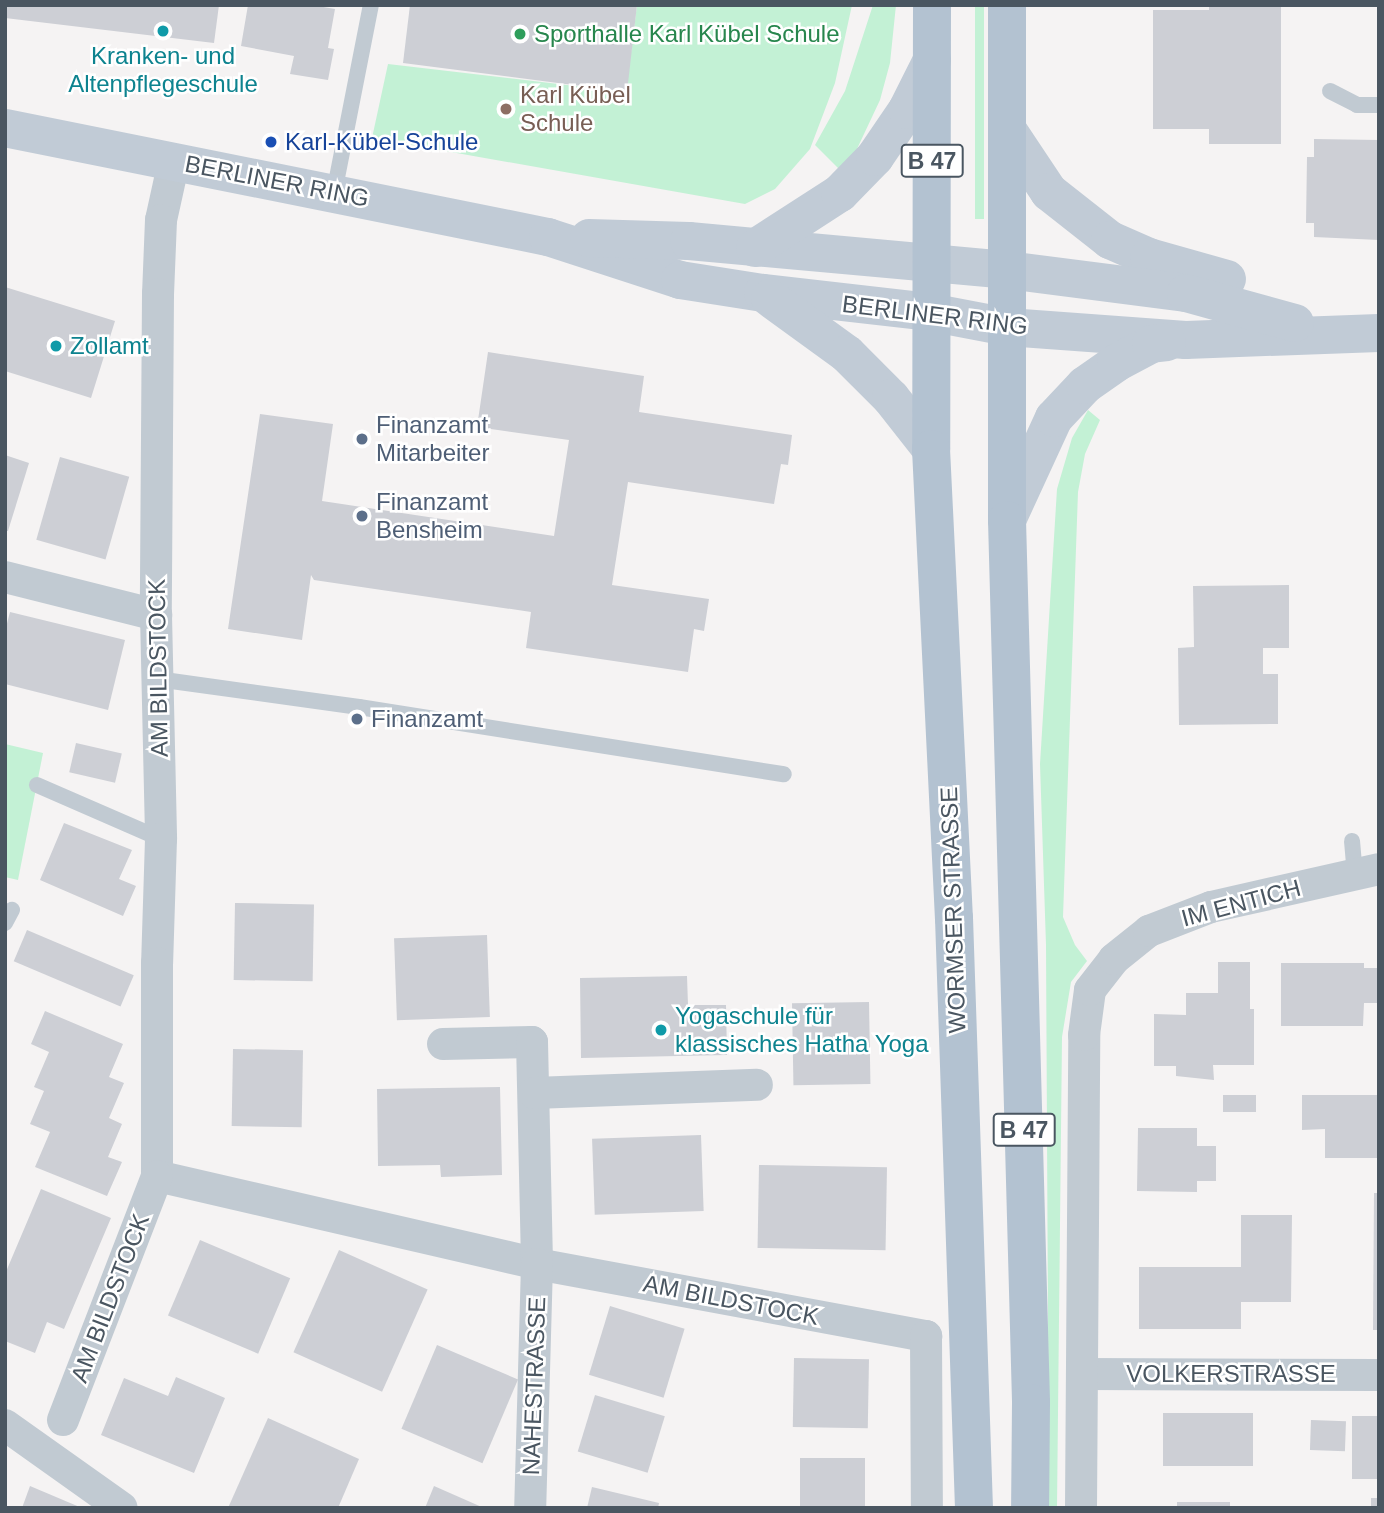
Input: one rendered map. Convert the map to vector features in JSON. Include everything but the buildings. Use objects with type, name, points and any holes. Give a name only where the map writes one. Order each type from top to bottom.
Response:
[{"type":"main road","name":"B 47","points":[[929,313],[932,5]]},
{"type":"main road","name":"B 47","points":[[1007,5],[1007,520],[1030,1389],[1030,1508]]},
{"type":"main road","name":"WORMSER STRASSE","points":[[929,313],[931,449],[954,918],[974,1508]]},
{"type":"street","points":[[755,248],[840,193],[875,157],[907,110],[932,60]]},
{"type":"street","name":"BERLINER RING","points":[[5,128],[548,237],[680,280],[762,293],[929,313],[1008,327],[1186,340],[1379,333]]},
{"type":"street","points":[[1007,129],[1049,192],[1110,240],[1149,257],[1262,288],[1330,333]]},
{"type":"street","name":"AM BILDSTOCK","points":[[63,1420],[157,1176],[157,963],[161,839],[156,615],[160,232],[174,161]]},
{"type":"street","name":"BERLINER RING","points":[[548,237],[689,241],[1007,270],[1186,293],[1330,333]]},
{"type":"street","points":[[762,293],[847,354],[891,398],[931,449]]},
{"type":"street","points":[[1007,520],[1054,418],[1085,385],[1116,363],[1152,344],[1186,340]]},
{"type":"street","points":[[5,577],[156,615]]},
{"type":"street","name":"IM ENTICH","points":[[1082,1374],[1084,1035],[1090,990],[1114,959],[1149,930],[1211,906],[1367,872]]},
{"type":"street","points":[[443,1044],[532,1042],[537,1264]]},
{"type":"street","points":[[534,1093],[757,1085]]},
{"type":"street","name":"AM BILDSTOCK","points":[[157,1176],[537,1264],[926,1336],[927,1508]]},
{"type":"street","name":"NAHESTRASSE","points":[[530,1508],[537,1264]]},
{"type":"street","points":[[1081,1508],[1082,1374]]},
{"type":"street","name":"VOLKERSTRASSE","points":[[1082,1374],[1379,1374]]},
{"type":"street","points":[[5,1425],[122,1508]]},
{"type":"lane","points":[[334,193],[371,5]]},
{"type":"lane","points":[[1330,91],[1357,105],[1379,104]]},
{"type":"lane","points":[[158,679],[372,709],[784,774]]},
{"type":"lane","points":[[37,785],[161,839]]},
{"type":"lane","points":[[1352,841],[1367,872]]},
{"type":"green space","points":[[637,5],[852,5],[835,83],[810,149],[775,189],[745,204],[372,138],[388,64],[626,92]]},
{"type":"green space","points":[[873,5],[896,5],[890,63],[880,100],[856,151],[840,170],[815,145],[845,91]]},
{"type":"green space","points":[[975,5],[984,5],[984,219],[975,219]]},
{"type":"green space","points":[[1088,410],[1100,420],[1085,454],[1078,492],[1063,917],[1075,945],[1087,961],[1071,982],[1062,1037],[1057,1508],[1049,1508],[1046,945],[1040,764],[1057,489],[1072,438]]},
{"type":"green space","points":[[5,744],[43,753],[18,880],[5,877]]},
{"type":"place","name":"Kranken- und Altenpflegeschule","points":[[163,31]]},
{"type":"place","name":"Sporthalle Karl Kübel Schule","points":[[520,34]]},
{"type":"place","name":"Karl Kübel Schule","points":[[506,109]]},
{"type":"place","name":"Karl-Kübel-Schule","points":[[271,142]]},
{"type":"place","name":"Zollamt","points":[[56,346]]},
{"type":"place","name":"Finanzamt Mitarbeiter","points":[[362,439]]},
{"type":"place","name":"Finanzamt Bensheim","points":[[362,516]]},
{"type":"place","name":"Finanzamt","points":[[357,719]]},
{"type":"place","name":"Yogaschule für klassisches Hatha Yoga","points":[[661,1030]]}]
